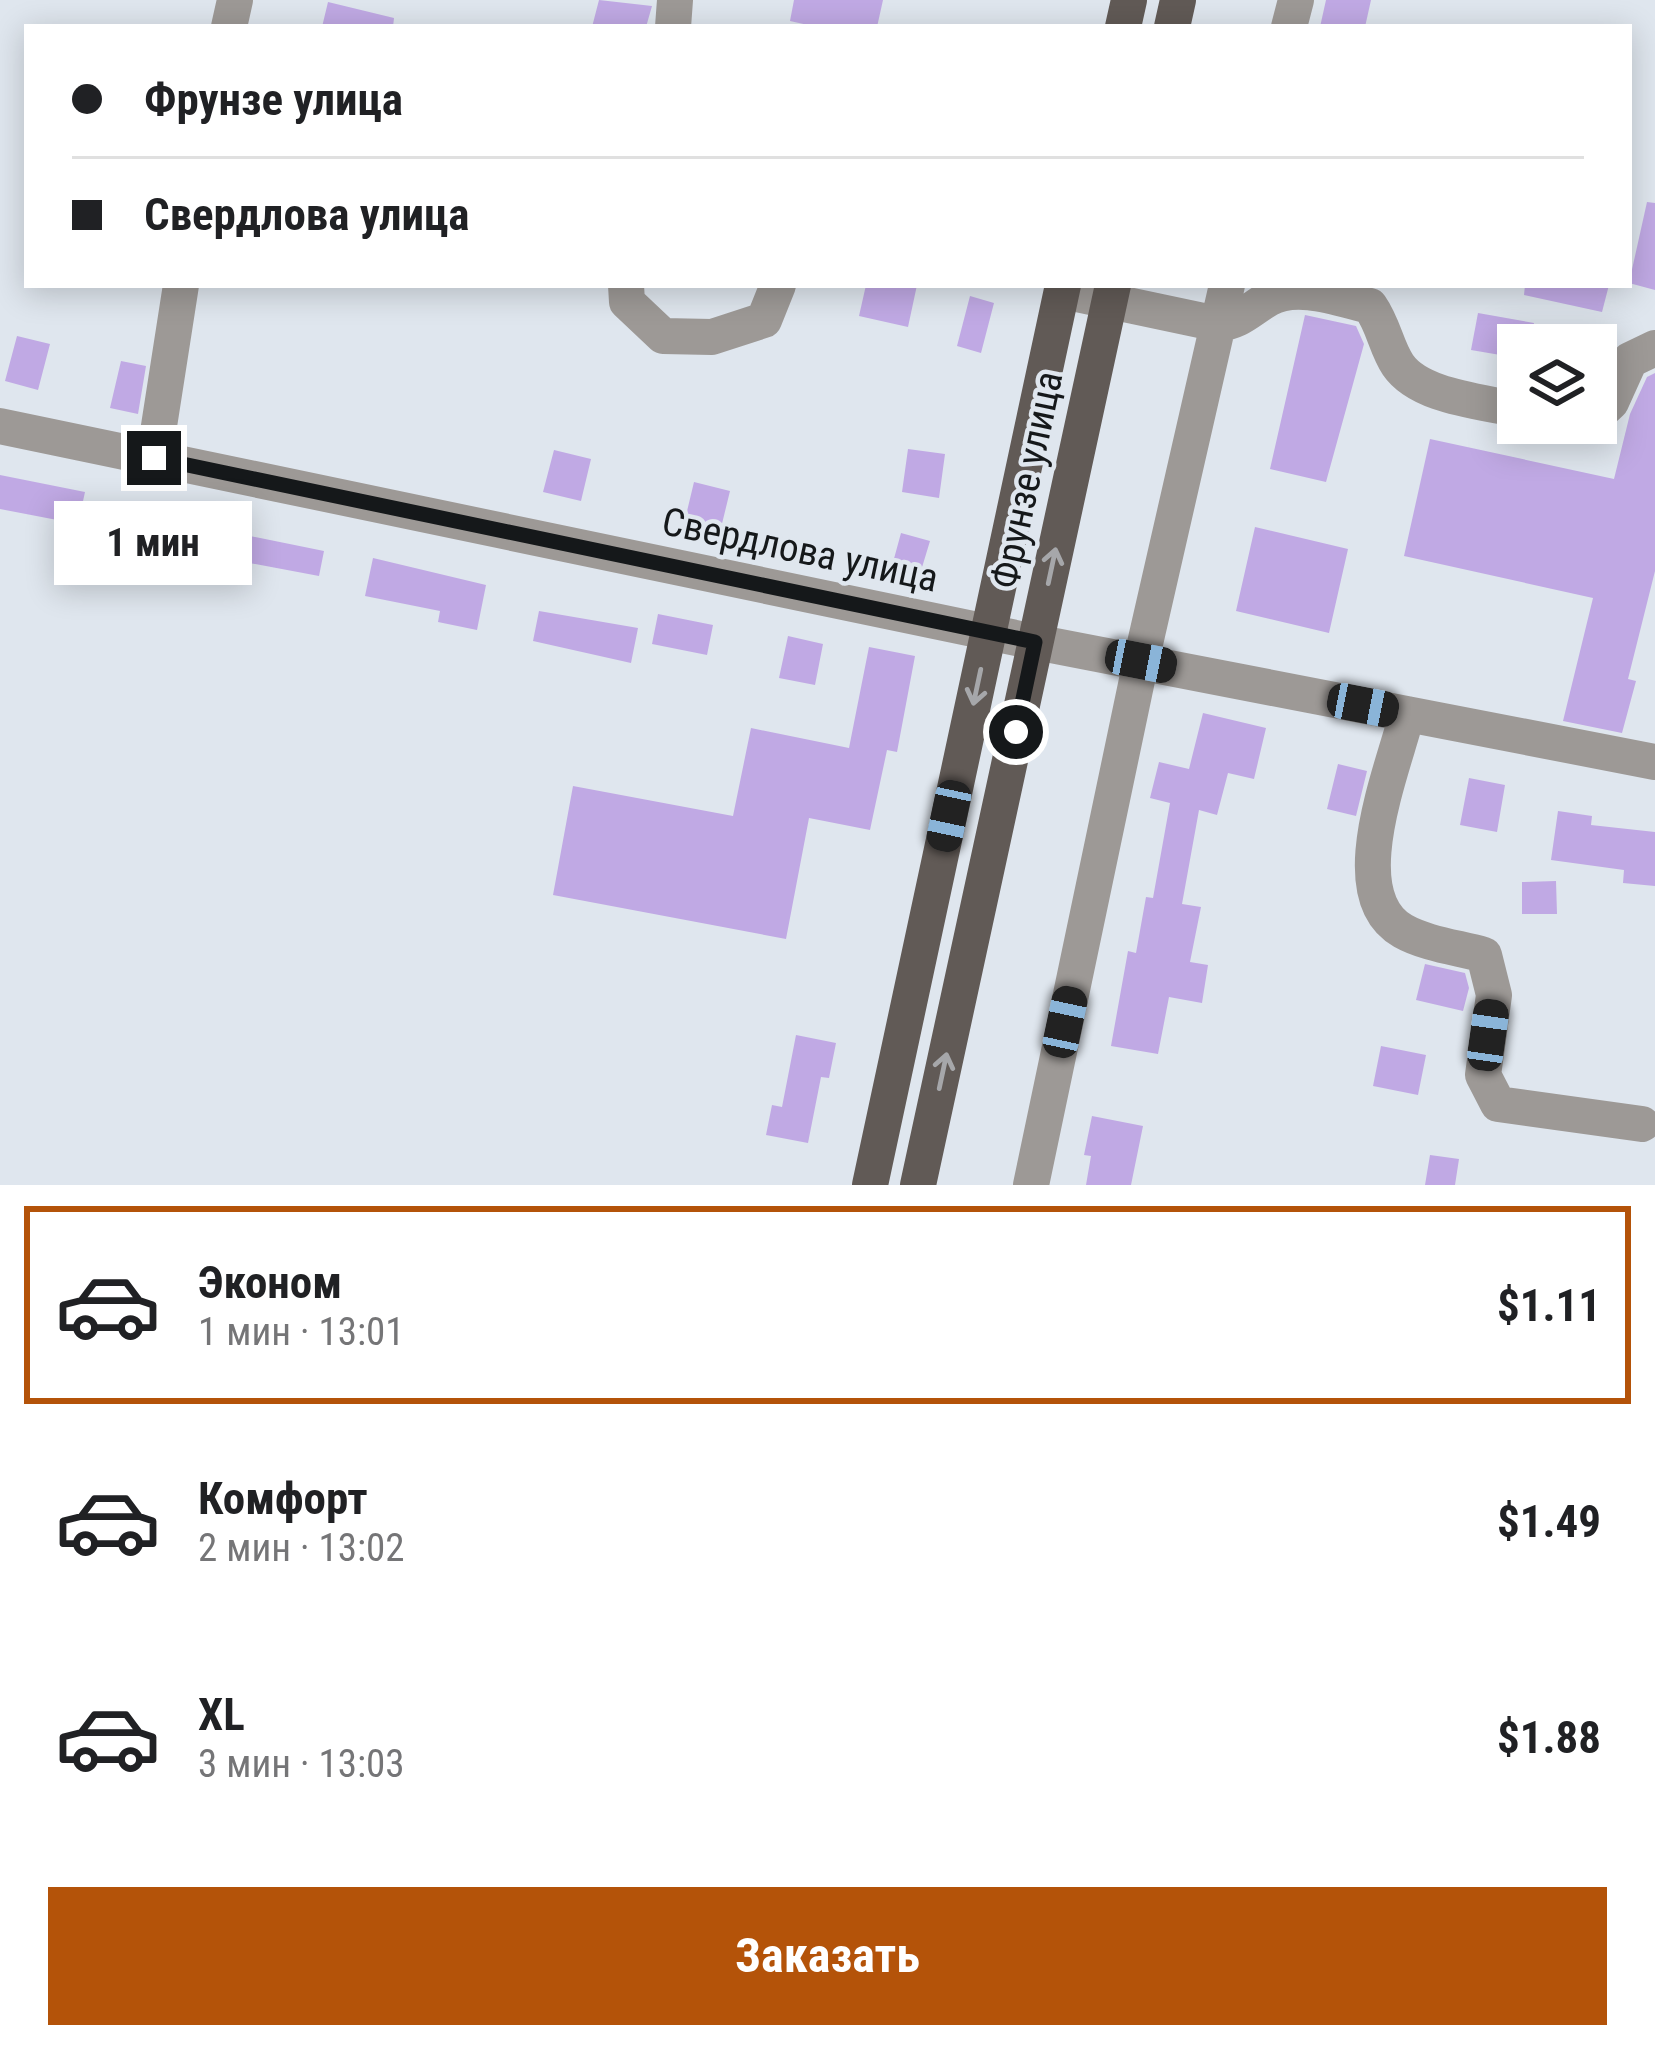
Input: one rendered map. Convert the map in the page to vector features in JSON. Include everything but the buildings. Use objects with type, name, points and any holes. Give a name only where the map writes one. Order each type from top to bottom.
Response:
[{"type":"main road","name":"Фрунзе улица","points":[[870,1185],[1063,288]]},
{"type":"main road","name":"Фрунзе улица","points":[[918,1185],[1111,293]]},
{"type":"street","points":[[154,458],[181,288]]},
{"type":"street","points":[[626,288],[627,302],[663,336],[712,337],[764,320],[777,288]]},
{"type":"street","points":[[1063,288],[1111,293],[1218,324],[1240,321],[1271,296],[1306,292],[1370,306],[1386,328],[1395,361],[1413,383],[1497,405]]},
{"type":"street","points":[[1031,1185],[1141,661],[1226,288]]},
{"type":"street","points":[[1617,389],[1630,360],[1655,348]]},
{"type":"street","name":"Свердлова улица","points":[[0,426],[1035,642],[1655,762]]},
{"type":"street","points":[[1407,714],[1371,858],[1374,902],[1402,931],[1484,955],[1494,995],[1483,1075],[1498,1104],[1642,1124]]},
{"type":"route","points":[[154,458],[1035,642],[1016,732]]}]
